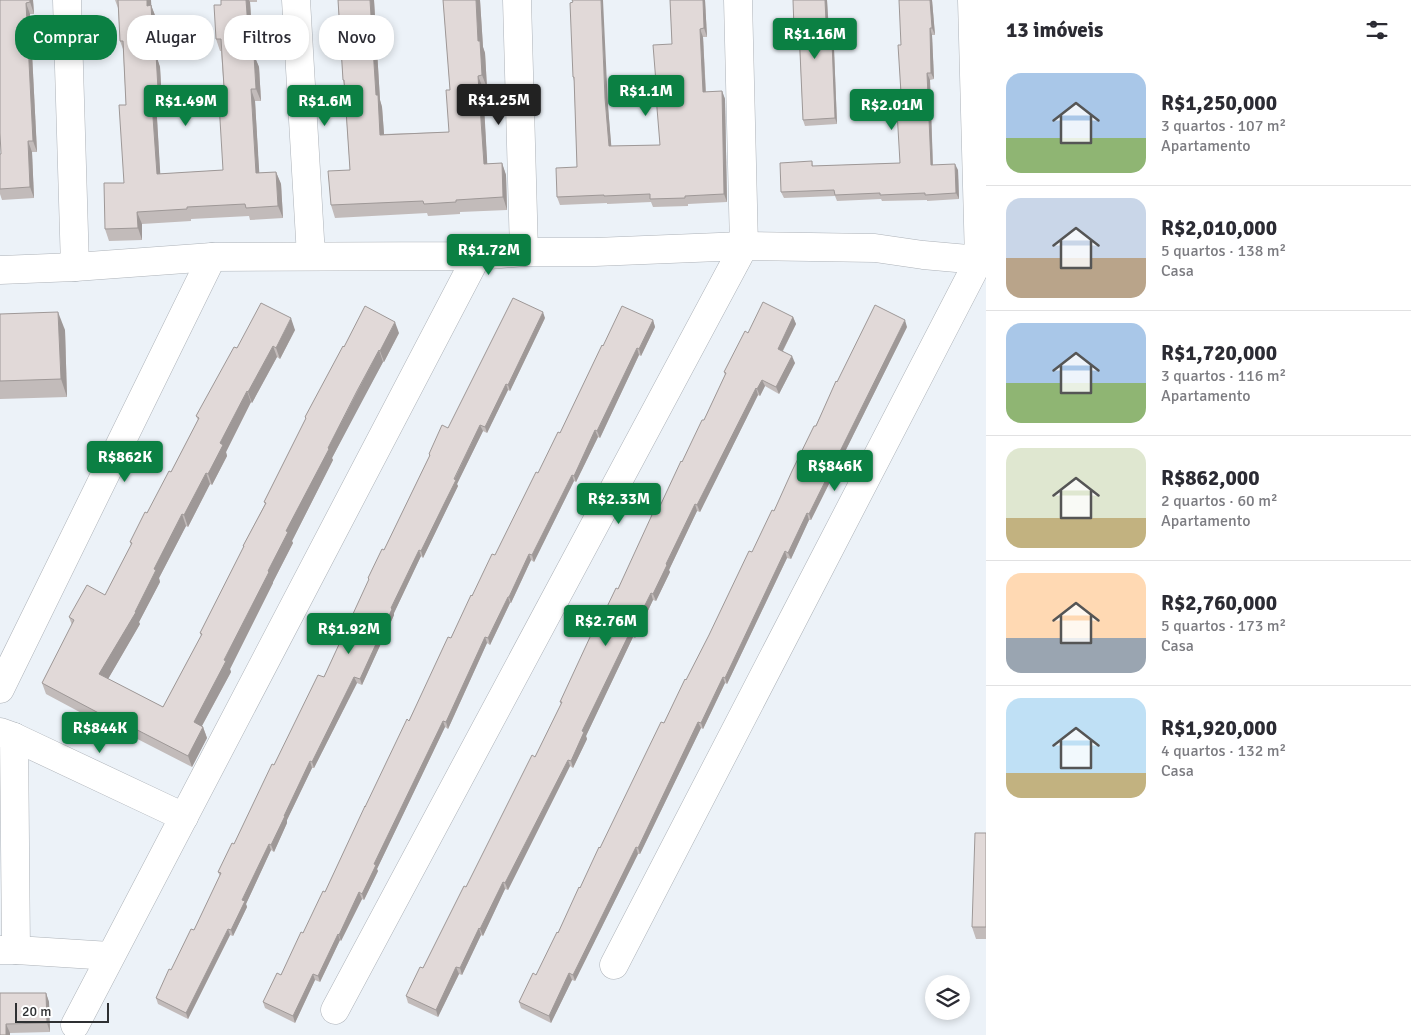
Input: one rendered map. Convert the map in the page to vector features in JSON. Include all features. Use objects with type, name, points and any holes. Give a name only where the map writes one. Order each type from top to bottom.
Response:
[{"type":"street","points":[[67,0],[75,268]]},
{"type":"street","points":[[296,0],[311,256]]},
{"type":"street","points":[[517,0],[524,252]]},
{"type":"street","points":[[335,1010],[744,246],[738,0]]},
{"type":"street","points":[[614,965],[983,261],[972,0]]},
{"type":"street","points":[[0,270],[75,268],[212,257],[477,256],[524,252],[595,252],[744,246],[875,248],[983,261]]},
{"type":"street","points":[[75,1025],[477,256]]},
{"type":"street","points":[[0,689],[212,257]]},
{"type":"street","points":[[110,956],[8,950],[7,734],[184,817]]},
{"type":"building","points":[[0,0],[30,0],[30,2],[26,3],[27,15],[15,15],[15,60],[29,60],[33,141],[28,141],[30,187],[0,189]]},
{"type":"building","points":[[118,0],[147,0],[147,6],[151,5],[152,15],[127,15],[127,60],[156,60],[158,89],[151,89],[157,174],[223,170],[219,103],[225,103],[221,39],[216,39],[214,5],[221,5],[221,0],[246,0],[247,15],[224,15],[224,60],[254,60],[256,89],[251,89],[256,173],[276,172],[278,206],[246,208],[245,204],[137,212],[138,228],[105,229],[104,183],[124,183],[119,105],[126,105],[123,41],[120,41]]},
{"type":"building","points":[[338,0],[370,0],[371,15],[339,15]]},
{"type":"building","points":[[443,0],[476,0],[482,75],[478,76],[484,164],[502,163],[503,197],[424,204],[423,201],[331,205],[328,171],[350,170],[342,60],[374,60],[380,135],[449,132],[446,90],[450,90]]},
{"type":"building","points":[[572,0],[601,0],[609,146],[660,145],[653,45],[672,44],[670,0],[703,0],[704,28],[700,29],[703,92],[722,91],[724,194],[650,199],[650,194],[557,197],[556,168],[577,167],[570,3],[573,2]]},
{"type":"building","points":[[793,0],[825,0],[827,43],[832,42],[835,118],[803,120],[799,29],[794,29]]},
{"type":"building","points":[[899,0],[930,0],[932,28],[930,28],[931,73],[927,73],[931,165],[955,164],[956,193],[835,195],[834,190],[781,192],[780,163],[812,161],[812,166],[900,163],[896,94],[901,93],[898,45],[901,45]]},
{"type":"building","points":[[513,298],[543,312],[508,385],[506,384],[485,427],[480,425],[454,479],[456,480],[391,608],[360,679],[354,677],[312,762],[310,761],[271,845],[269,844],[242,900],[245,901],[231,930],[228,929],[186,1013],[156,998],[169,969],[171,970],[191,929],[194,930],[221,873],[218,872],[232,843],[234,844],[272,764],[274,765],[318,675],[324,677],[368,578],[382,549],[384,550],[430,455],[442,425],[448,428]]},
{"type":"building","points":[[763,302],[793,317],[778,349],[792,356],[776,387],[762,380],[756,388],[697,505],[695,504],[653,594],[651,593],[631,630],[582,731],[584,732],[571,761],[568,760],[505,883],[503,882],[479,928],[460,968],[456,967],[436,1010],[406,996],[420,967],[423,968],[464,886],[466,887],[532,755],[535,757],[562,702],[560,702],[591,635],[593,636],[616,588],[618,589],[657,504],[660,506],[681,461],[702,420],[704,420],[726,373],[724,372],[745,331],[748,333]]},
{"type":"building","points":[[261,303],[291,318],[276,348],[273,346],[247,391],[220,443],[223,445],[208,474],[206,473],[184,515],[182,514],[154,569],[156,570],[136,612],[99,674],[163,707],[202,634],[200,633],[266,503],[264,502],[305,417],[365,306],[395,322],[357,391],[286,531],[288,532],[269,572],[194,722],[203,727],[188,756],[112,717],[110,719],[42,683],[74,620],[69,617],[87,585],[105,595],[132,543],[130,542],[145,512],[147,513],[169,471],[171,472],[199,418],[196,416],[234,347],[237,348]]},
{"type":"building","points":[[875,305],[905,320],[809,514],[807,513],[788,553],[785,551],[725,678],[723,677],[701,723],[698,722],[638,848],[636,847],[573,975],[569,973],[549,1016],[519,1002],[533,973],[536,975],[558,933],[661,722],[664,723],[749,551],[752,552],[772,510],[774,511],[836,381]]},
{"type":"building","points":[[622,306],[653,320],[639,349],[637,348],[597,431],[595,430],[574,476],[572,475],[532,555],[529,554],[488,638],[485,637],[446,722],[443,721],[374,864],[376,865],[362,894],[359,892],[318,976],[313,974],[293,1016],[263,1002],[277,973],[281,975],[301,932],[303,933],[323,891],[325,892],[448,637],[451,638],[492,554],[495,555],[536,472],[538,473],[558,432],[560,433]]},
{"type":"building","points":[[58,312],[61,379],[0,381],[0,314]]},
{"type":"building","points":[[975,833],[986,833],[986,927],[972,927]]},
{"type":"building","points":[[0,993],[46,993],[47,1023],[6,1024],[6,1035],[0,1035]]}]
